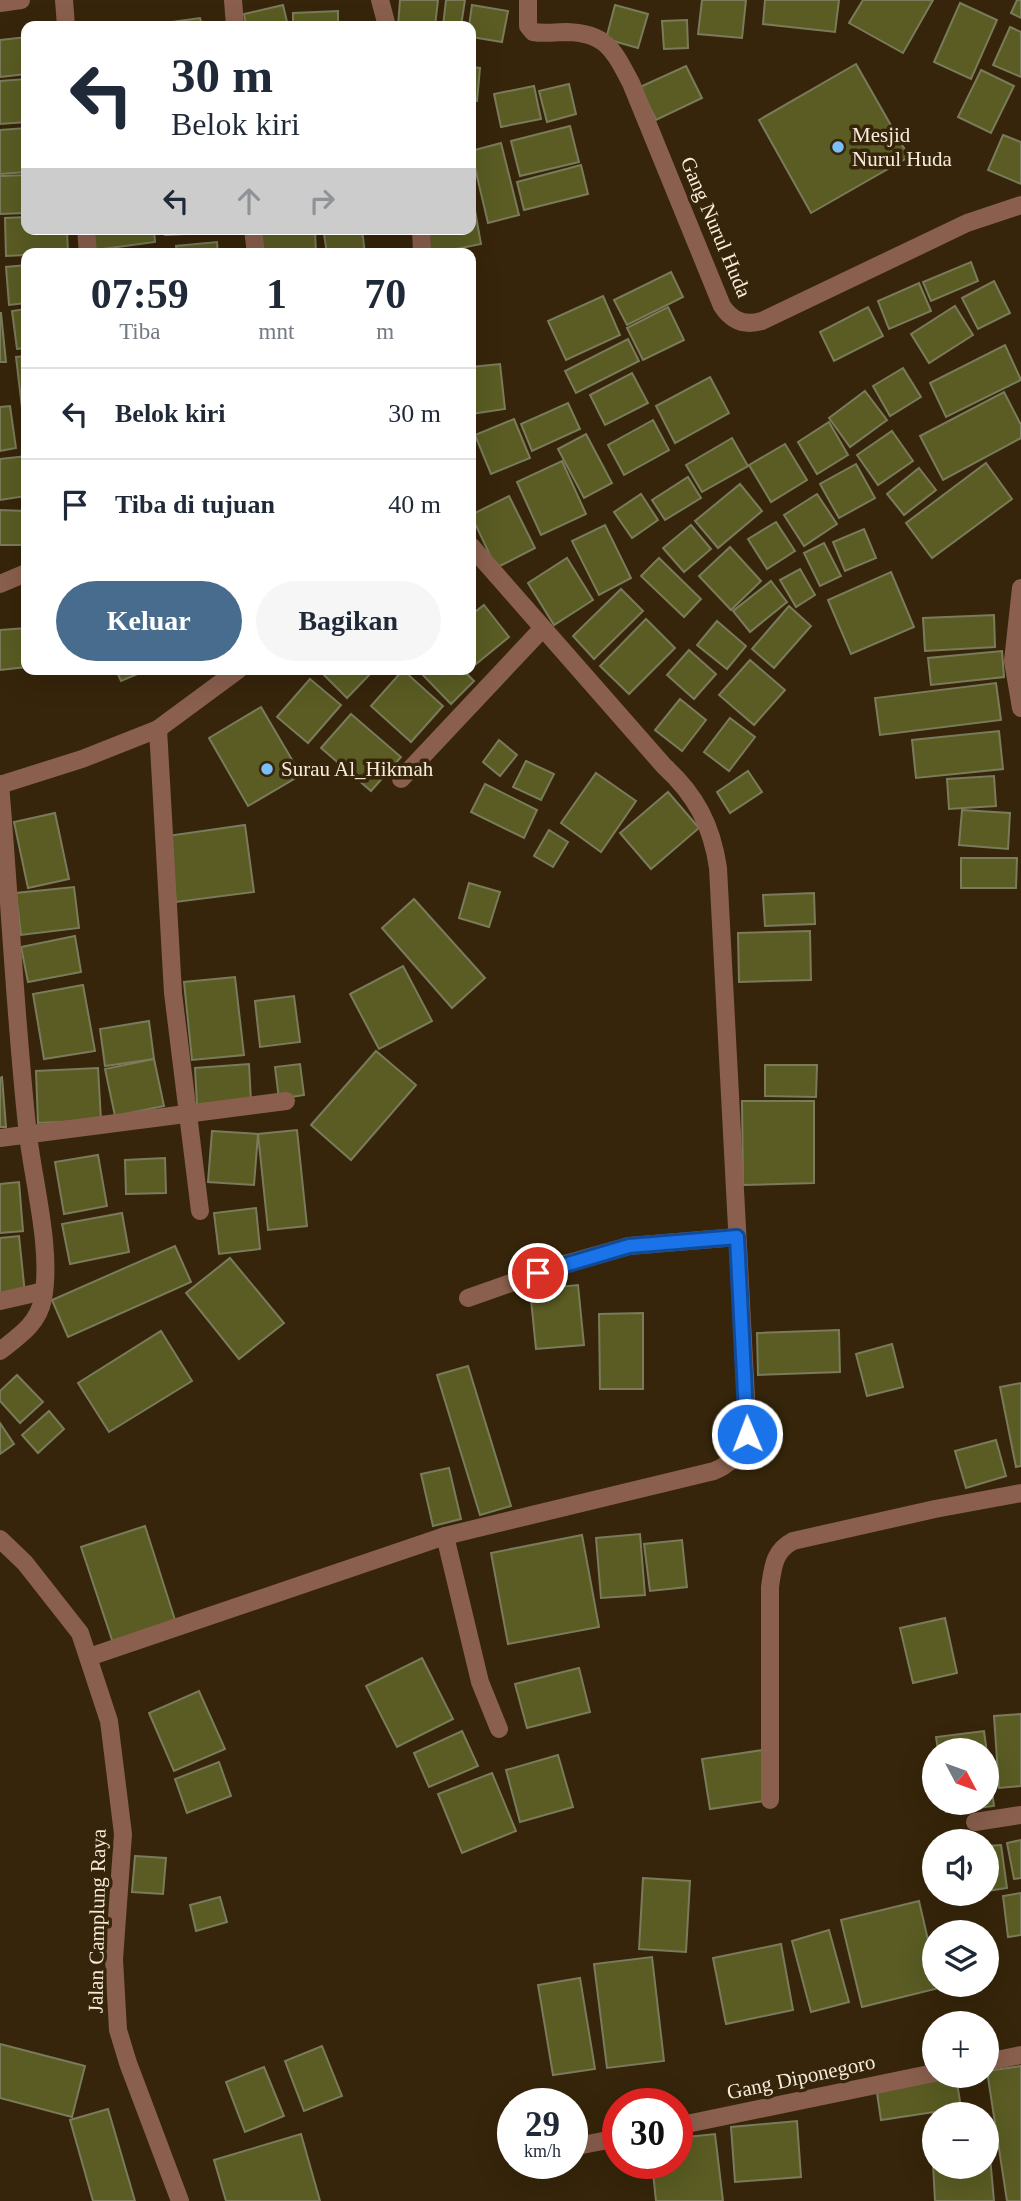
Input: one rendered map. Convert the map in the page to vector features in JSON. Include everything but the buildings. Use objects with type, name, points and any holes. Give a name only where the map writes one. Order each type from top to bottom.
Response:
[{"type":"street","points":[[0,3],[21,0]]},
{"type":"street","points":[[64,0],[66,21]]},
{"type":"street","points":[[233,0],[235,21]]},
{"type":"street","points":[[380,0],[386,21]]},
{"type":"street","name":"Gang Nurul Huda","points":[[528,0],[530,30],[541,34],[589,34],[599,38],[615,53],[631,83],[722,306],[732,318],[742,323],[762,321],[967,223],[1021,205]]},
{"type":"street","points":[[89,1657],[445,1535],[714,1471],[722,1468],[735,1456],[744,1442],[747,1425],[718,868],[714,844],[707,822],[682,782],[664,766],[476,552]]},
{"type":"street","points":[[0,584],[21,575]]},
{"type":"street","points":[[1021,588],[1013,661],[1021,708]]},
{"type":"street","points":[[401,779],[543,628]]},
{"type":"street","points":[[0,1351],[31,1325],[43,1296],[47,1269],[8,979],[0,784],[82,760],[158,729],[231,675]]},
{"type":"street","points":[[158,729],[173,993],[200,1211]]},
{"type":"street","points":[[0,1138],[286,1101]]},
{"type":"street","points":[[468,1298],[562,1265],[629,1246],[737,1237]]},
{"type":"street","points":[[0,1301],[43,1296]]},
{"type":"street","points":[[771,1800],[770,1587],[776,1555],[793,1541],[1021,1493]]},
{"type":"street","points":[[445,1535],[480,1682],[499,1729]]},
{"type":"street","name":"Jalan Camplung Raya","points":[[4,1548],[25,1563],[80,1633],[110,1721],[124,1834],[114,1959],[118,2030],[180,2201]]},
{"type":"street","points":[[975,1822],[1021,1815]]},
{"type":"street","points":[[999,2060],[1021,2055]]},
{"type":"street","name":"Gang Diponegoro","points":[[693,2123],[922,2075]]},
{"type":"place","name":"Mesjid Nurul Huda","points":[[838,147]]},
{"type":"place","name":"Surau Al_Hikmah","points":[[267,769]]},
{"type":"route","points":[[538,1273],[629,1246],[737,1237],[747,1434]]}]
